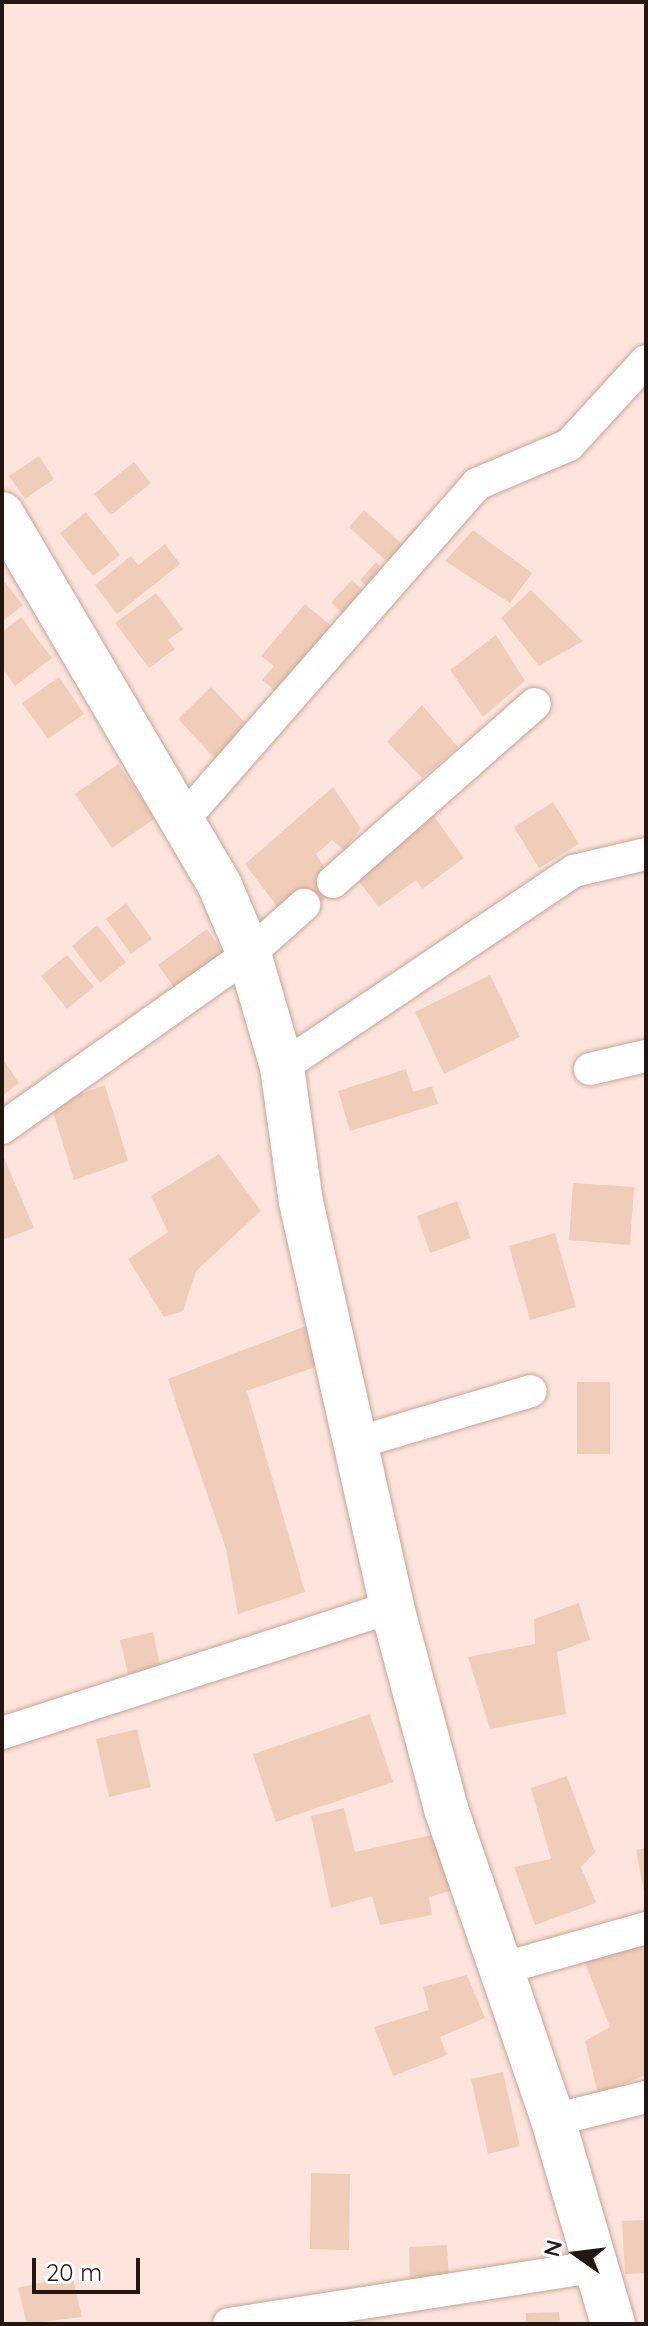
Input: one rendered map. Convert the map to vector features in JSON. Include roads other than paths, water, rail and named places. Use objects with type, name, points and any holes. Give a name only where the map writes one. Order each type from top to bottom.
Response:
[{"type":"street","points":[[182,821],[477,484],[569,445],[646,361]]},
{"type":"street","points":[[2,514],[220,886],[249,954],[282,1067],[301,1202],[359,1442],[392,1607],[446,1809],[553,2120],[613,2324]]},
{"type":"street","points":[[333,882],[535,704]]},
{"type":"street","points":[[282,1067],[574,871],[632,853],[646,854]]},
{"type":"street","points":[[2,1128],[249,954],[304,905]]},
{"type":"street","points":[[590,1069],[646,1056]]},
{"type":"street","points":[[359,1442],[531,1391]]},
{"type":"street","points":[[2,1733],[392,1607]]},
{"type":"street","points":[[500,1969],[646,1928]]},
{"type":"street","points":[[553,2120],[646,2097]]},
{"type":"street","points":[[229,2324],[595,2267]]}]
